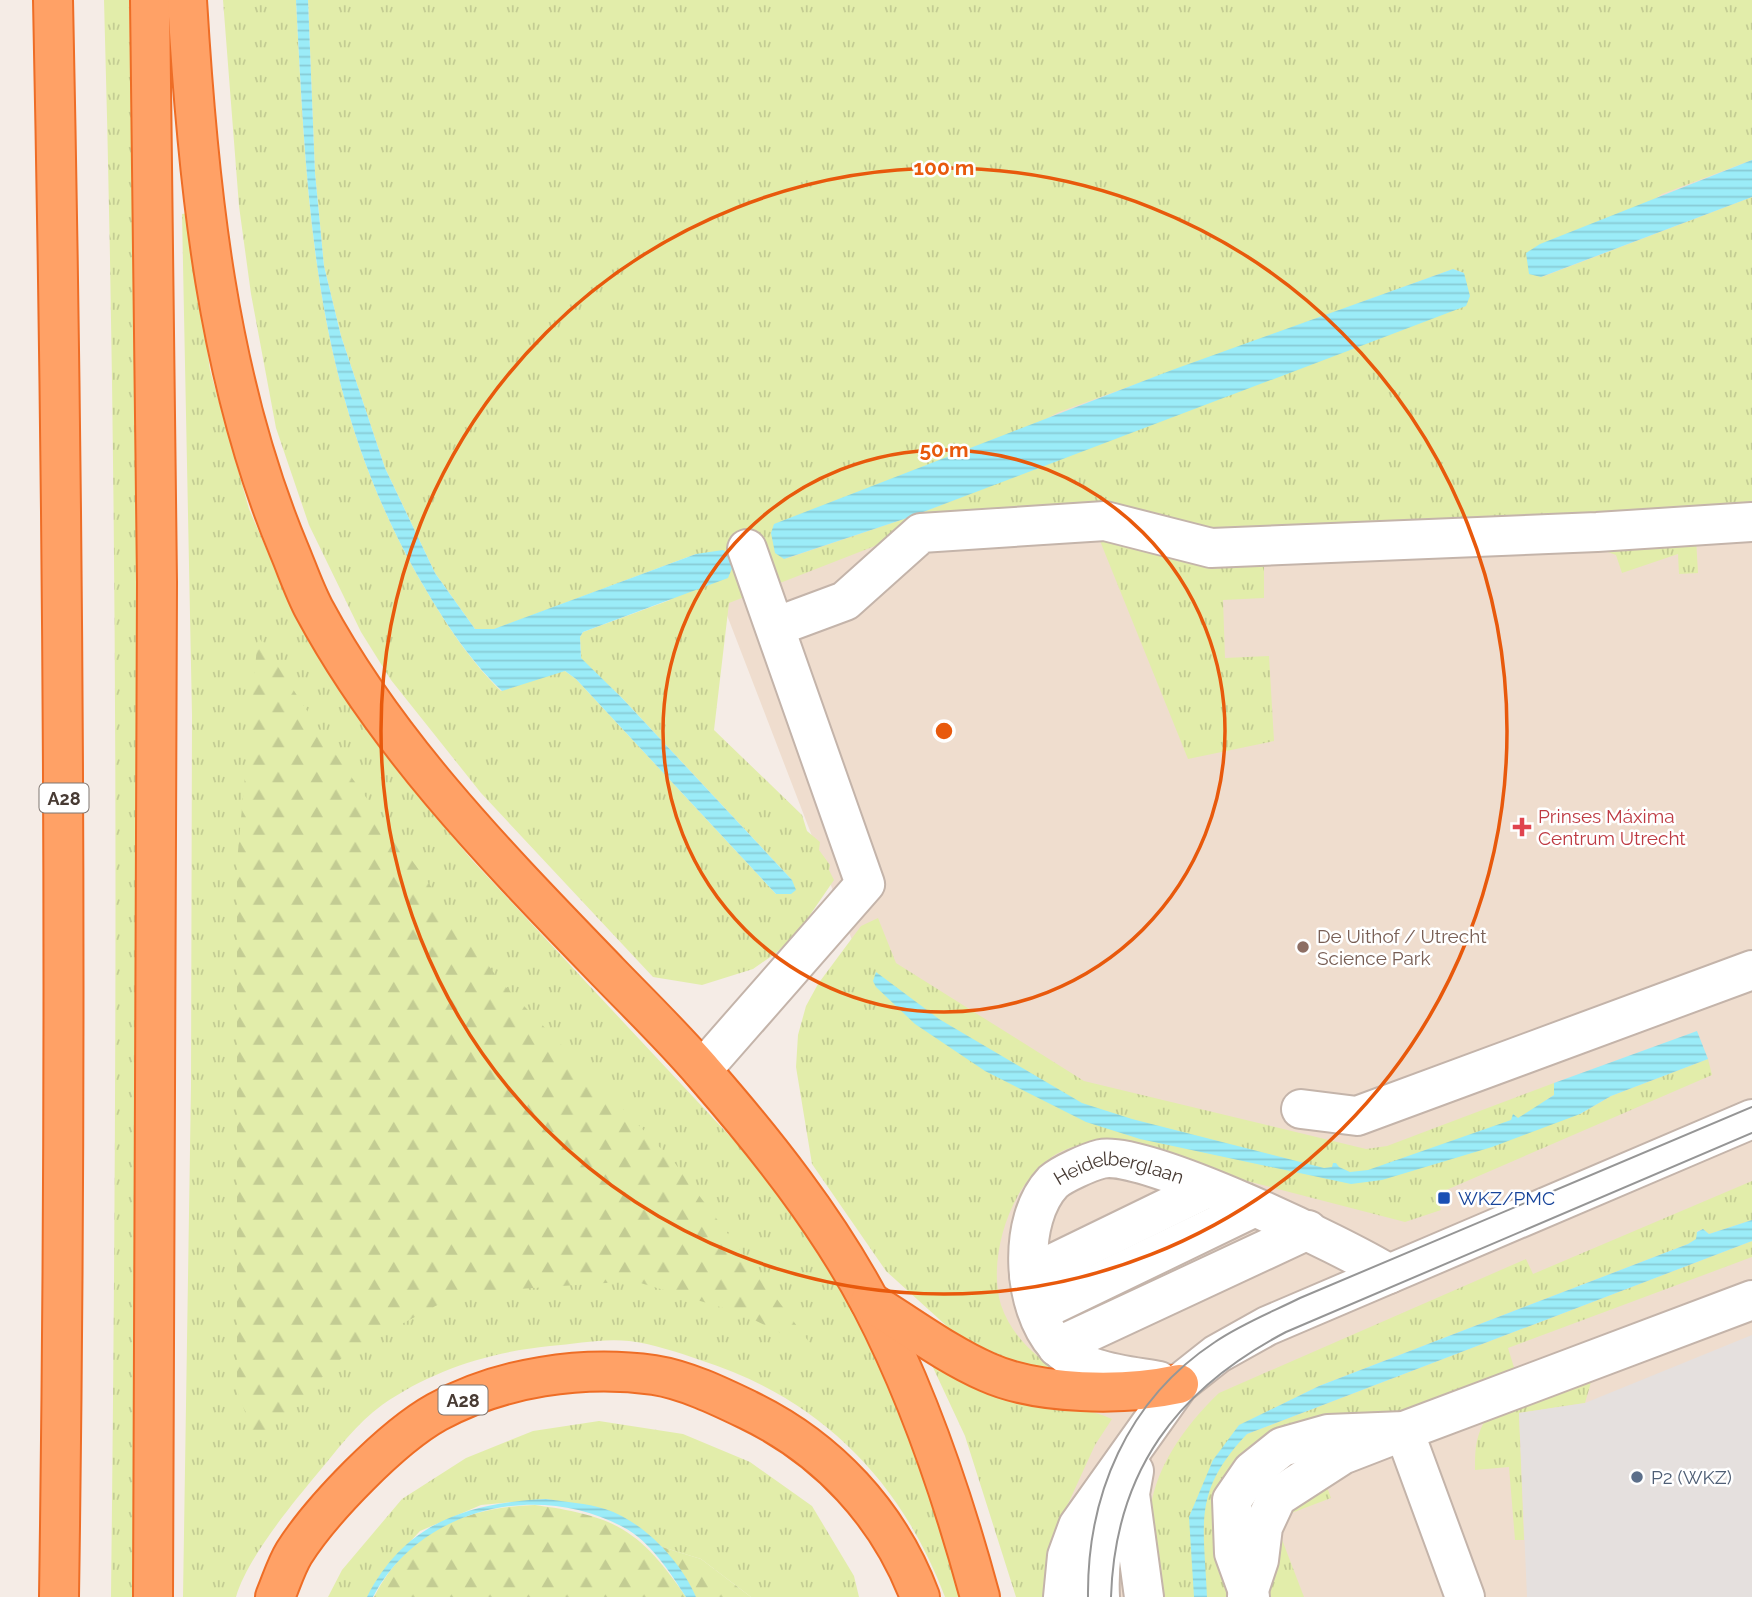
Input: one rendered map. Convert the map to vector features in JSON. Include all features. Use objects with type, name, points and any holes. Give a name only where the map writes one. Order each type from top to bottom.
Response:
[{"type":"highway","name":"A28","points":[[54,0],[62,444],[64,877],[60,1597]]},
{"type":"highway","points":[[150,0],[157,582],[153,1597]]},
{"type":"highway","points":[[187,0],[191,73],[211,243],[235,383],[267,497],[313,608],[379,711],[454,807],[702,1070],[788,1176],[870,1302],[923,1419],[966,1544],[980,1597]]},
{"type":"highway","points":[[870,1302],[988,1372],[1045,1387],[1101,1391],[1179,1384]]},
{"type":"highway","name":"A28","points":[[275,1597],[294,1554],[329,1510],[380,1455],[436,1412],[487,1390],[547,1376],[593,1372],[655,1375],[708,1391],[783,1427],[815,1450],[869,1507],[890,1536],[920,1597]]},
{"type":"lane","points":[[775,627],[845,601],[921,533],[1105,521],[1211,548],[1597,532],[1752,522]]},
{"type":"lane","points":[[702,1070],[865,884],[747,549]]},
{"type":"lane","points":[[1301,1109],[1357,1116],[1752,970]]},
{"type":"lane","points":[[1063,1597],[1067,1556],[1078,1526],[1179,1384],[1217,1354],[1267,1326],[1752,1119]]},
{"type":"lane","name":"Heidelberglaan","points":[[1041,1312],[1029,1229],[1054,1181],[1102,1158],[1157,1169],[1256,1208],[1389,1273]]},
{"type":"lane","points":[[1041,1312],[1256,1208]]},
{"type":"lane","points":[[1041,1312],[1256,1208]]},
{"type":"lane","points":[[1041,1312],[1256,1208]]},
{"type":"lane","points":[[1249,1595],[1259,1560],[1263,1527],[1277,1497],[1342,1455],[1752,1300]]},
{"type":"lane","points":[[1041,1312],[1086,1364],[1112,1373],[1179,1384]]},
{"type":"lane","points":[[1404,1431],[1465,1597]]},
{"type":"lane","points":[[1100,1597],[1099,1575],[1108,1515],[1142,1433]]},
{"type":"lane","points":[[1142,1433],[1130,1494],[1144,1597]]},
{"type":"shaded area","name":"De Uithof / Utrecht Science Park","points":[[1752,110],[1752,1597],[1016,1597],[1014,1361],[695,532]]},
{"type":"shaded area","name":"P2 (WKZ)","points":[[1752,1335],[1752,1597],[1527,1597],[1519,1413],[1585,1403]]},
{"type":"green space","points":[[104,0],[132,0],[138,588],[134,1597],[111,1597],[115,798],[112,399]]},
{"type":"green space","points":[[223,0],[296,0],[312,222],[321,293],[335,363],[355,433],[381,502],[415,571],[465,649],[501,691],[557,672],[565,671],[576,679],[776,894],[792,880],[622,698],[581,659],[580,637],[583,632],[670,600],[696,554],[495,629],[475,629],[435,573],[385,468],[341,336],[324,266],[315,173],[308,0],[1752,0],[1752,160],[1662,194],[1542,277],[1752,197],[1752,534],[1696,538],[1698,573],[1679,574],[1678,554],[1622,573],[1616,555],[1586,544],[1264,562],[1264,598],[1223,600],[1225,658],[1269,656],[1274,741],[1188,759],[1096,531],[939,521],[729,603],[714,730],[802,815],[807,831],[820,842],[819,850],[830,865],[829,870],[834,880],[799,931],[776,953],[753,969],[702,985],[653,977],[481,793],[391,680],[361,632],[309,525],[276,428],[251,294],[239,206]],"holes":[[[1453,269],[1464,273],[1188,409],[910,517],[785,559],[1059,412]]]},
{"type":"green space","points":[[189,213],[210,370],[249,509],[278,576],[346,696],[404,779],[472,860],[767,1176],[857,1314],[899,1400],[967,1597],[945,1597],[927,1555],[905,1516],[880,1481],[851,1449],[819,1421],[783,1397],[743,1376],[665,1349],[638,1342],[609,1340],[528,1349],[484,1358],[441,1373],[401,1393],[373,1412],[356,1428],[295,1501],[249,1566],[236,1597],[183,1597],[191,1086],[192,715],[182,214]]},
{"type":"green space","points":[[258,636],[344,767],[499,980],[674,1162],[815,1350],[740,1313],[634,1281],[460,1293],[347,1353],[256,1442],[237,1390],[237,862]]},
{"type":"green space","points":[[878,918],[896,963],[1084,1081],[1366,1149],[1387,1146],[1554,1083],[1554,1095],[1546,1100],[1580,1114],[1611,1096],[1708,1059],[1712,1075],[1437,1194],[1441,1210],[1405,1222],[1105,1144],[1073,1147],[1053,1156],[1035,1171],[1010,1213],[997,1261],[997,1284],[1001,1305],[1019,1337],[1064,1376],[1017,1367],[961,1339],[886,1271],[812,1164],[796,1067],[798,1035],[806,1006],[818,984],[861,926]]},
{"type":"green space","points":[[1752,1181],[1752,1220],[1709,1234],[1703,1229],[1697,1231],[1697,1239],[1688,1244],[1319,1386],[1240,1425],[1247,1434],[1752,1241],[1752,1257],[1508,1348],[1517,1377],[1401,1417],[1257,1450],[1236,1597],[1158,1597],[1150,1520],[1156,1485],[1172,1450],[1194,1419],[1219,1393],[1526,1259],[1533,1274]]},
{"type":"green space","points":[[923,1346],[964,1378],[1008,1400],[1042,1407],[1086,1411],[1112,1419],[1095,1445],[1062,1517],[1049,1597],[1016,1597],[965,1436]]},
{"type":"green space","points":[[1591,1382],[1585,1403],[1519,1413],[1524,1540],[1515,1540],[1509,1467],[1475,1470],[1476,1446],[1484,1422]]},
{"type":"green space","points":[[599,1421],[683,1434],[750,1462],[812,1506],[854,1576],[859,1597],[751,1597],[701,1559],[662,1547],[635,1525],[607,1510],[546,1499],[481,1505],[420,1531],[395,1558],[367,1597],[328,1597],[342,1570],[402,1499],[466,1458],[533,1431]]},
{"type":"green space","points":[[1324,1479],[1331,1498],[1281,1517]]},
{"type":"green space","points":[[535,1505],[586,1515],[624,1530],[654,1556],[686,1597],[374,1597],[403,1555],[441,1527],[485,1511]]},
{"type":"green space","points":[[1276,1524],[1304,1597],[1261,1597]]},
{"type":"green space","points":[[662,1547],[701,1559],[751,1597],[696,1597]]},
{"type":"water","points":[[296,0],[308,0],[315,173],[324,266],[341,336],[385,468],[435,573],[475,629],[494,629],[696,554],[723,550],[732,556],[733,566],[728,578],[583,632],[580,637],[581,658],[622,698],[792,880],[796,890],[791,894],[776,894],[576,679],[565,671],[502,691],[465,649],[415,571],[381,502],[355,433],[335,363],[321,293],[312,222]]},
{"type":"water","points":[[1752,160],[1752,197],[1541,277],[1529,274],[1526,253],[1540,244]]},
{"type":"water","points":[[1453,269],[1464,273],[1470,296],[1466,306],[910,517],[784,559],[775,553],[771,533],[774,524],[1172,370]]},
{"type":"water","points":[[876,972],[939,1019],[1082,1103],[1132,1119],[1324,1168],[1332,1167],[1333,1163],[1336,1163],[1350,1172],[1368,1170],[1511,1120],[1513,1114],[1518,1118],[1554,1095],[1554,1083],[1697,1031],[1708,1059],[1611,1096],[1580,1114],[1492,1147],[1382,1180],[1351,1184],[1140,1139],[1086,1122],[985,1071],[915,1024],[876,987],[873,981]]},
{"type":"water","points":[[1752,1220],[1752,1241],[1247,1434],[1229,1455],[1209,1492],[1204,1528],[1207,1597],[1194,1597],[1189,1517],[1213,1460],[1239,1425],[1319,1386],[1688,1244],[1696,1239],[1697,1232],[1703,1229],[1709,1234]]},
{"type":"water","points":[[546,1499],[598,1507],[633,1523],[671,1556],[696,1597],[686,1597],[651,1549],[623,1527],[589,1513],[554,1506],[518,1505],[483,1511],[449,1524],[419,1542],[393,1567],[373,1597],[367,1597],[382,1571],[400,1551],[420,1534],[442,1521],[490,1505]]},
{"type":"tram line","points":[[1088,1597],[1095,1522],[1118,1453],[1136,1421],[1158,1392],[1184,1365],[1215,1342],[1300,1298],[1752,1107]]},
{"type":"tram line","points":[[1111,1597],[1115,1552],[1125,1510],[1139,1473],[1159,1439],[1184,1408],[1213,1380],[1247,1355],[1286,1332],[1752,1133]]},
{"type":"place","name":"Prinses Máxima Centrum Utrecht","points":[[1522,827]]},
{"type":"place","name":"De Uithof / Utrecht Science Park","points":[[1303,947]]},
{"type":"place","name":"WKZ/PMC","points":[[1444,1198]]},
{"type":"place","name":"P2 (WKZ)","points":[[1637,1477]]}]
